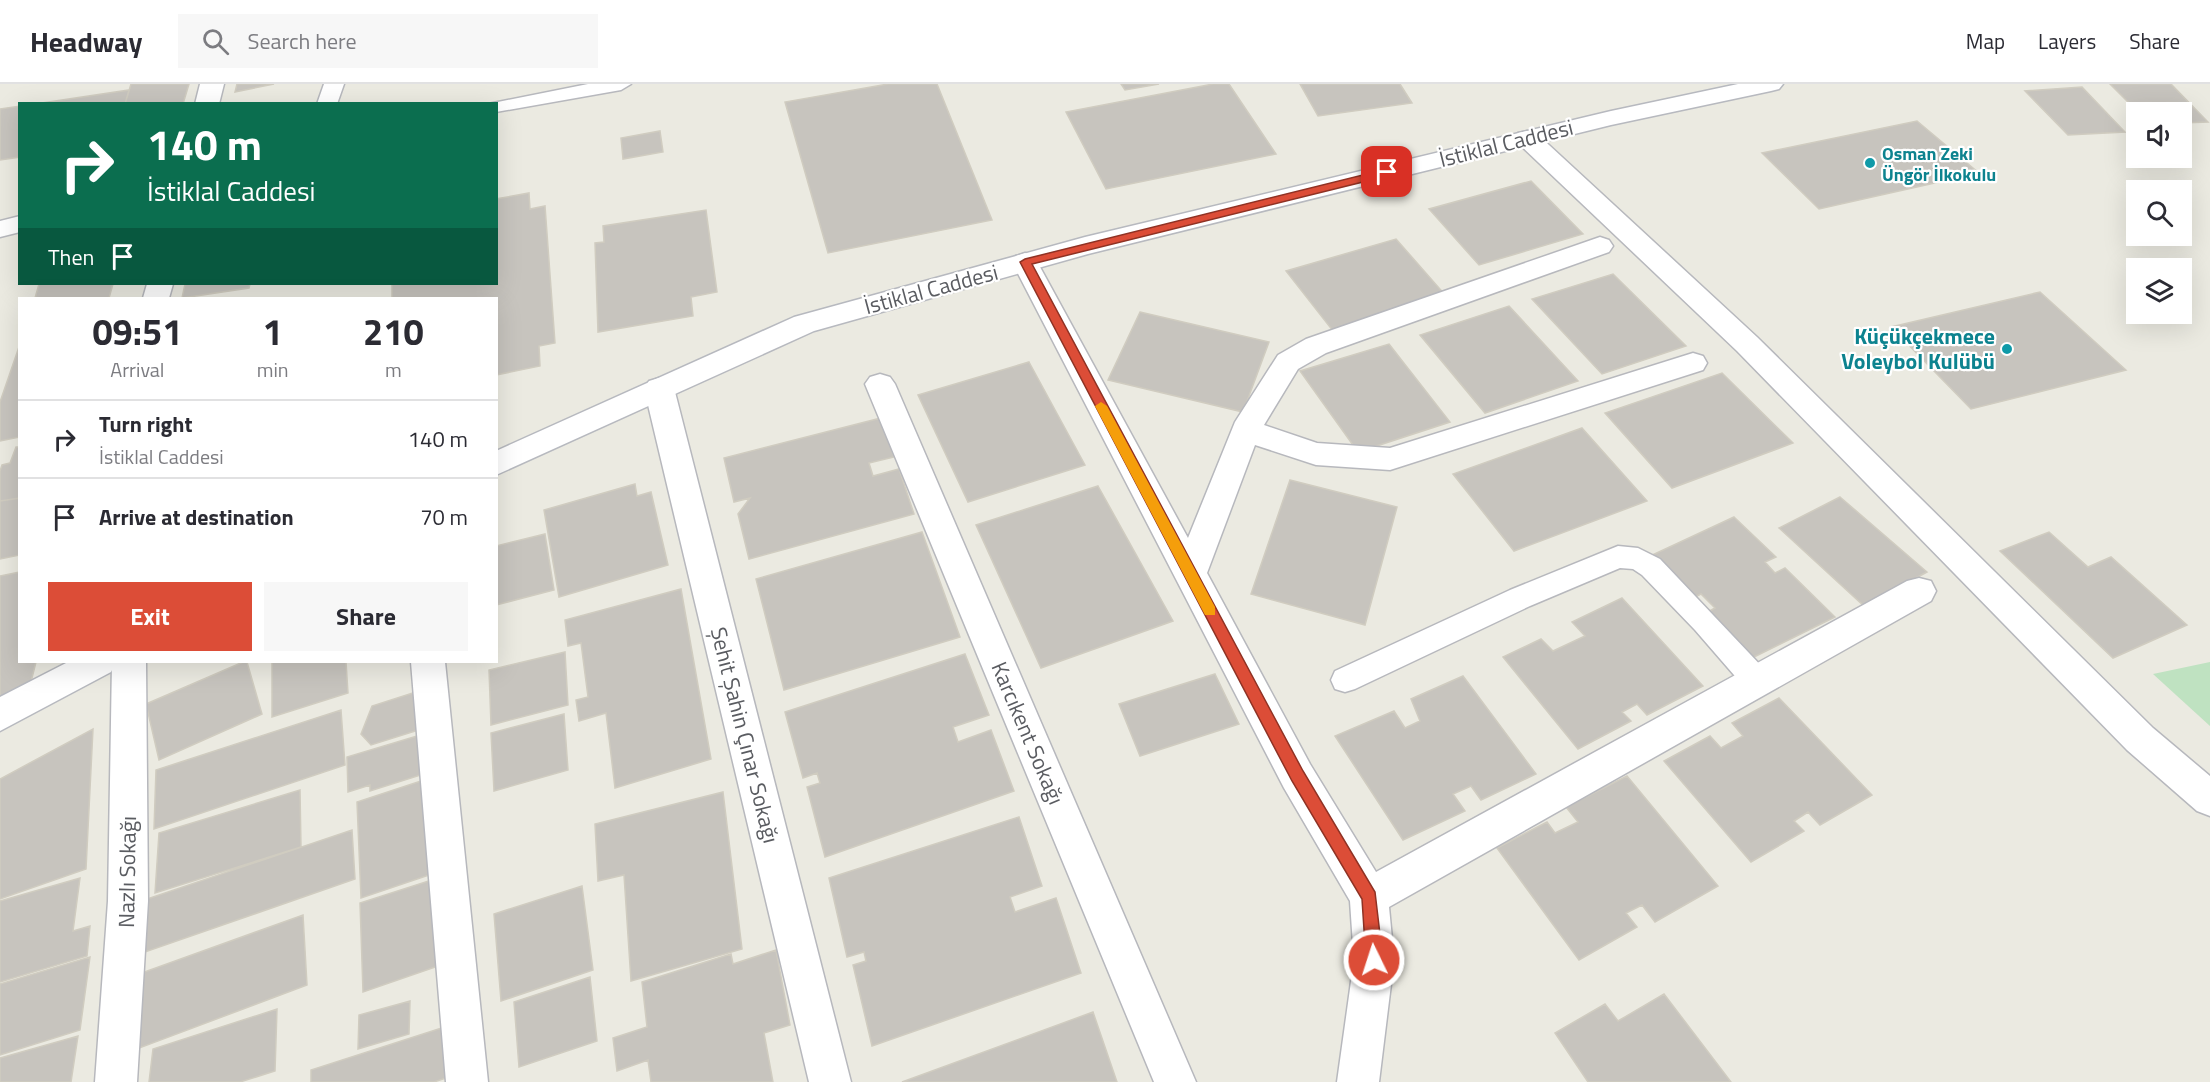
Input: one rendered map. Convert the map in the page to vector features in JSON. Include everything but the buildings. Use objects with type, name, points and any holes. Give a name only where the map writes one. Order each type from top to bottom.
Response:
[{"type":"street","points":[[208,102],[212,84]]},
{"type":"street","name":"İstiklal Caddesi","points":[[498,463],[804,324],[1025,262],[1527,138],[1771,84]]},
{"type":"street","points":[[1527,138],[1747,344],[2140,739],[2210,799]]},
{"type":"street","points":[[0,229],[18,224]]},
{"type":"street","points":[[1190,574],[1246,430],[1288,362],[1316,346],[1600,246]]},
{"type":"street","points":[[1025,262],[1297,776],[1370,897],[1374,960],[1358,1082]]},
{"type":"street","points":[[1246,430],[1316,454],[1390,459],[1693,363]]},
{"type":"street","name":"Karcıkent Sokağı","points":[[880,384],[1175,1082]]},
{"type":"street","name":"Şehit Şahin Çınar Sokağı","points":[[659,388],[830,1082]]},
{"type":"street","points":[[1370,897],[1919,591]]},
{"type":"street","points":[[0,715],[103,663]]},
{"type":"street","name":"Nazlı Sokağı","points":[[105,663],[128,901],[116,1082]]},
{"type":"street","points":[[428,663],[467,1082]]},
{"type":"lane","points":[[328,102],[334,84]]},
{"type":"lane","points":[[498,106],[621,84]]},
{"type":"lane","points":[[1345,680],[1520,598],[1618,557],[1624,557],[1638,559],[1651,567],[1705,622],[1757,681]]},
{"type":"green space","points":[[2210,662],[2210,726],[2153,674]]},
{"type":"slow traffic","points":[[1101,406],[1210,611]]},
{"type":"place","name":"Osman Zeki Üngör İlkokulu","points":[[1870,163]]},
{"type":"place","name":"Küçükçekmece Voleybol Kulübü","points":[[2007,349]]},
{"type":"route","points":[[1374,960],[1370,897],[1297,776],[1025,262],[1387,172]]}]
